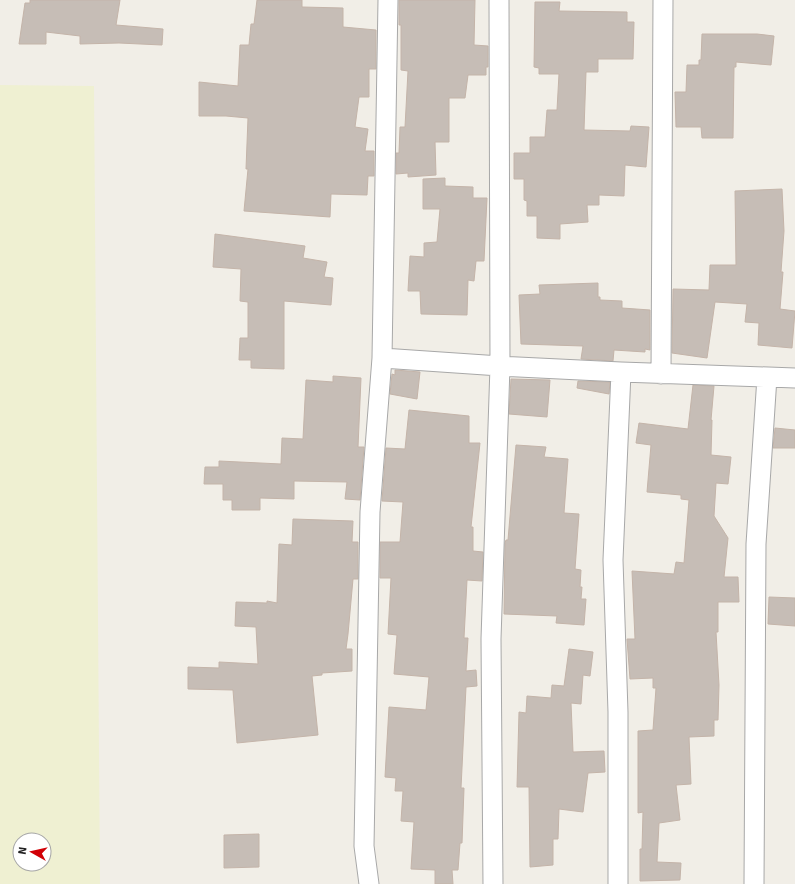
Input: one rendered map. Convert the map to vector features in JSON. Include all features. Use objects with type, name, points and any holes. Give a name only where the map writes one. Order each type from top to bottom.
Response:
[{"type":"street","points":[[369,884],[364,846],[370,520],[382,358],[388,0]]},
{"type":"street","points":[[493,884],[491,639],[500,366],[499,0]]},
{"type":"street","points":[[661,374],[663,0]]},
{"type":"street","points":[[382,358],[500,366],[661,374],[795,378]]},
{"type":"street","points":[[618,884],[618,712],[613,560],[621,372]]},
{"type":"street","points":[[754,884],[756,544],[767,377]]},
{"type":"green space","points":[[0,85],[94,86],[100,884],[0,884]]},
{"type":"building","points":[[30,0],[120,0],[116,25],[163,29],[162,45],[119,43],[80,44],[80,36],[46,32],[46,44],[19,44],[25,3],[30,3]]},
{"type":"building","points":[[257,0],[302,0],[302,7],[343,8],[343,27],[376,30],[376,69],[369,69],[369,97],[359,97],[355,127],[368,129],[365,151],[374,151],[374,176],[368,176],[367,195],[331,194],[330,217],[244,211],[248,169],[246,169],[248,118],[199,116],[199,82],[238,86],[240,45],[249,45],[251,24],[254,24]]},
{"type":"building","points":[[399,0],[475,0],[474,45],[488,46],[488,67],[486,67],[486,75],[468,75],[465,98],[449,98],[449,142],[435,142],[436,175],[408,177],[408,173],[396,174],[396,153],[399,153],[400,127],[405,127],[408,71],[401,70],[401,25],[399,25]]},
{"type":"building","points":[[535,2],[560,2],[559,11],[627,12],[627,22],[634,22],[633,59],[598,59],[598,72],[586,72],[584,130],[630,131],[631,126],[649,127],[646,167],[625,165],[624,196],[599,195],[599,205],[587,205],[588,222],[560,224],[560,239],[537,238],[537,216],[527,216],[527,201],[524,200],[524,179],[514,179],[514,153],[530,153],[530,137],[545,137],[547,110],[557,110],[559,74],[539,74],[539,68],[534,67]]},
{"type":"building","points":[[702,34],[757,34],[774,36],[771,65],[736,62],[736,67],[734,67],[733,138],[702,138],[701,127],[676,127],[675,92],[686,92],[687,65],[699,65],[699,60],[701,60]]},
{"type":"building","points":[[445,178],[445,186],[473,187],[473,198],[487,198],[484,261],[476,261],[474,281],[468,280],[467,315],[421,314],[420,291],[408,291],[410,256],[424,257],[424,243],[437,242],[440,209],[423,209],[423,179]]},
{"type":"building","points":[[782,189],[784,231],[780,309],[795,311],[792,348],[758,345],[759,323],[745,322],[747,304],[715,302],[707,358],[672,353],[673,289],[709,290],[710,265],[736,265],[735,191]]},
{"type":"building","points":[[215,234],[305,246],[303,258],[327,262],[324,277],[333,278],[331,305],[284,301],[284,369],[251,368],[251,360],[239,360],[240,338],[248,338],[248,302],[240,301],[241,269],[213,267]]},
{"type":"building","points":[[598,283],[598,297],[600,297],[600,300],[622,301],[622,308],[650,310],[650,350],[645,349],[645,352],[614,350],[613,361],[581,359],[583,346],[521,344],[519,295],[540,294],[539,285]]},
{"type":"building","points":[[395,370],[420,372],[417,399],[390,394],[392,374],[395,375]]},
{"type":"building","points":[[333,376],[361,378],[358,447],[364,447],[360,500],[345,499],[347,482],[294,481],[294,499],[260,498],[260,510],[232,510],[232,500],[223,500],[223,484],[204,484],[205,467],[219,467],[219,461],[281,464],[282,438],[303,439],[306,380],[333,382]]},
{"type":"building","points":[[511,379],[550,380],[547,417],[509,414]]},
{"type":"building","points":[[578,381],[610,382],[609,394],[577,388]]},
{"type":"building","points":[[693,385],[714,386],[711,420],[711,455],[731,457],[728,484],[716,483],[714,516],[728,538],[724,577],[738,577],[739,602],[718,602],[718,632],[716,632],[719,685],[718,720],[714,720],[714,736],[689,737],[691,784],[676,785],[680,820],[659,823],[657,862],[681,863],[680,880],[640,881],[640,849],[642,849],[643,812],[638,813],[638,731],[653,730],[656,688],[653,688],[653,678],[630,679],[627,639],[635,639],[632,571],[674,574],[676,562],[684,563],[689,500],[681,499],[681,495],[647,492],[651,445],[636,443],[639,423],[688,429]]},
{"type":"building","points":[[409,410],[469,416],[469,443],[480,443],[471,527],[473,527],[473,551],[483,552],[482,581],[467,580],[464,638],[468,638],[466,671],[476,670],[477,686],[466,687],[461,788],[464,788],[462,843],[460,843],[458,870],[452,870],[453,884],[435,884],[435,870],[411,869],[414,822],[401,821],[403,791],[395,791],[396,778],[385,777],[389,707],[426,710],[429,677],[394,674],[397,635],[388,634],[391,578],[380,578],[380,542],[400,542],[403,502],[382,501],[386,448],[405,449]]},
{"type":"building","points":[[775,428],[795,430],[795,448],[773,448]]},
{"type":"building","points":[[516,445],[546,447],[544,457],[568,459],[564,513],[579,514],[575,569],[581,570],[581,599],[586,599],[584,625],[556,623],[557,616],[504,614],[505,543],[506,540],[508,540]]},
{"type":"building","points":[[293,519],[353,521],[352,542],[358,542],[358,579],[353,579],[346,649],[352,649],[352,671],[322,673],[322,675],[312,676],[318,735],[237,743],[233,690],[188,689],[188,667],[219,668],[219,662],[258,664],[256,627],[235,626],[236,602],[267,603],[267,601],[277,603],[279,544],[292,545]]},
{"type":"building","points":[[769,597],[795,598],[795,626],[768,624]]},
{"type":"building","points":[[569,649],[593,652],[590,676],[583,675],[581,704],[571,703],[573,752],[604,751],[605,772],[588,773],[583,812],[559,809],[558,839],[553,839],[553,865],[530,867],[529,787],[517,787],[519,712],[526,713],[527,696],[551,698],[552,685],[564,686]]},
{"type":"building","points":[[259,834],[259,867],[224,868],[224,835]]}]
